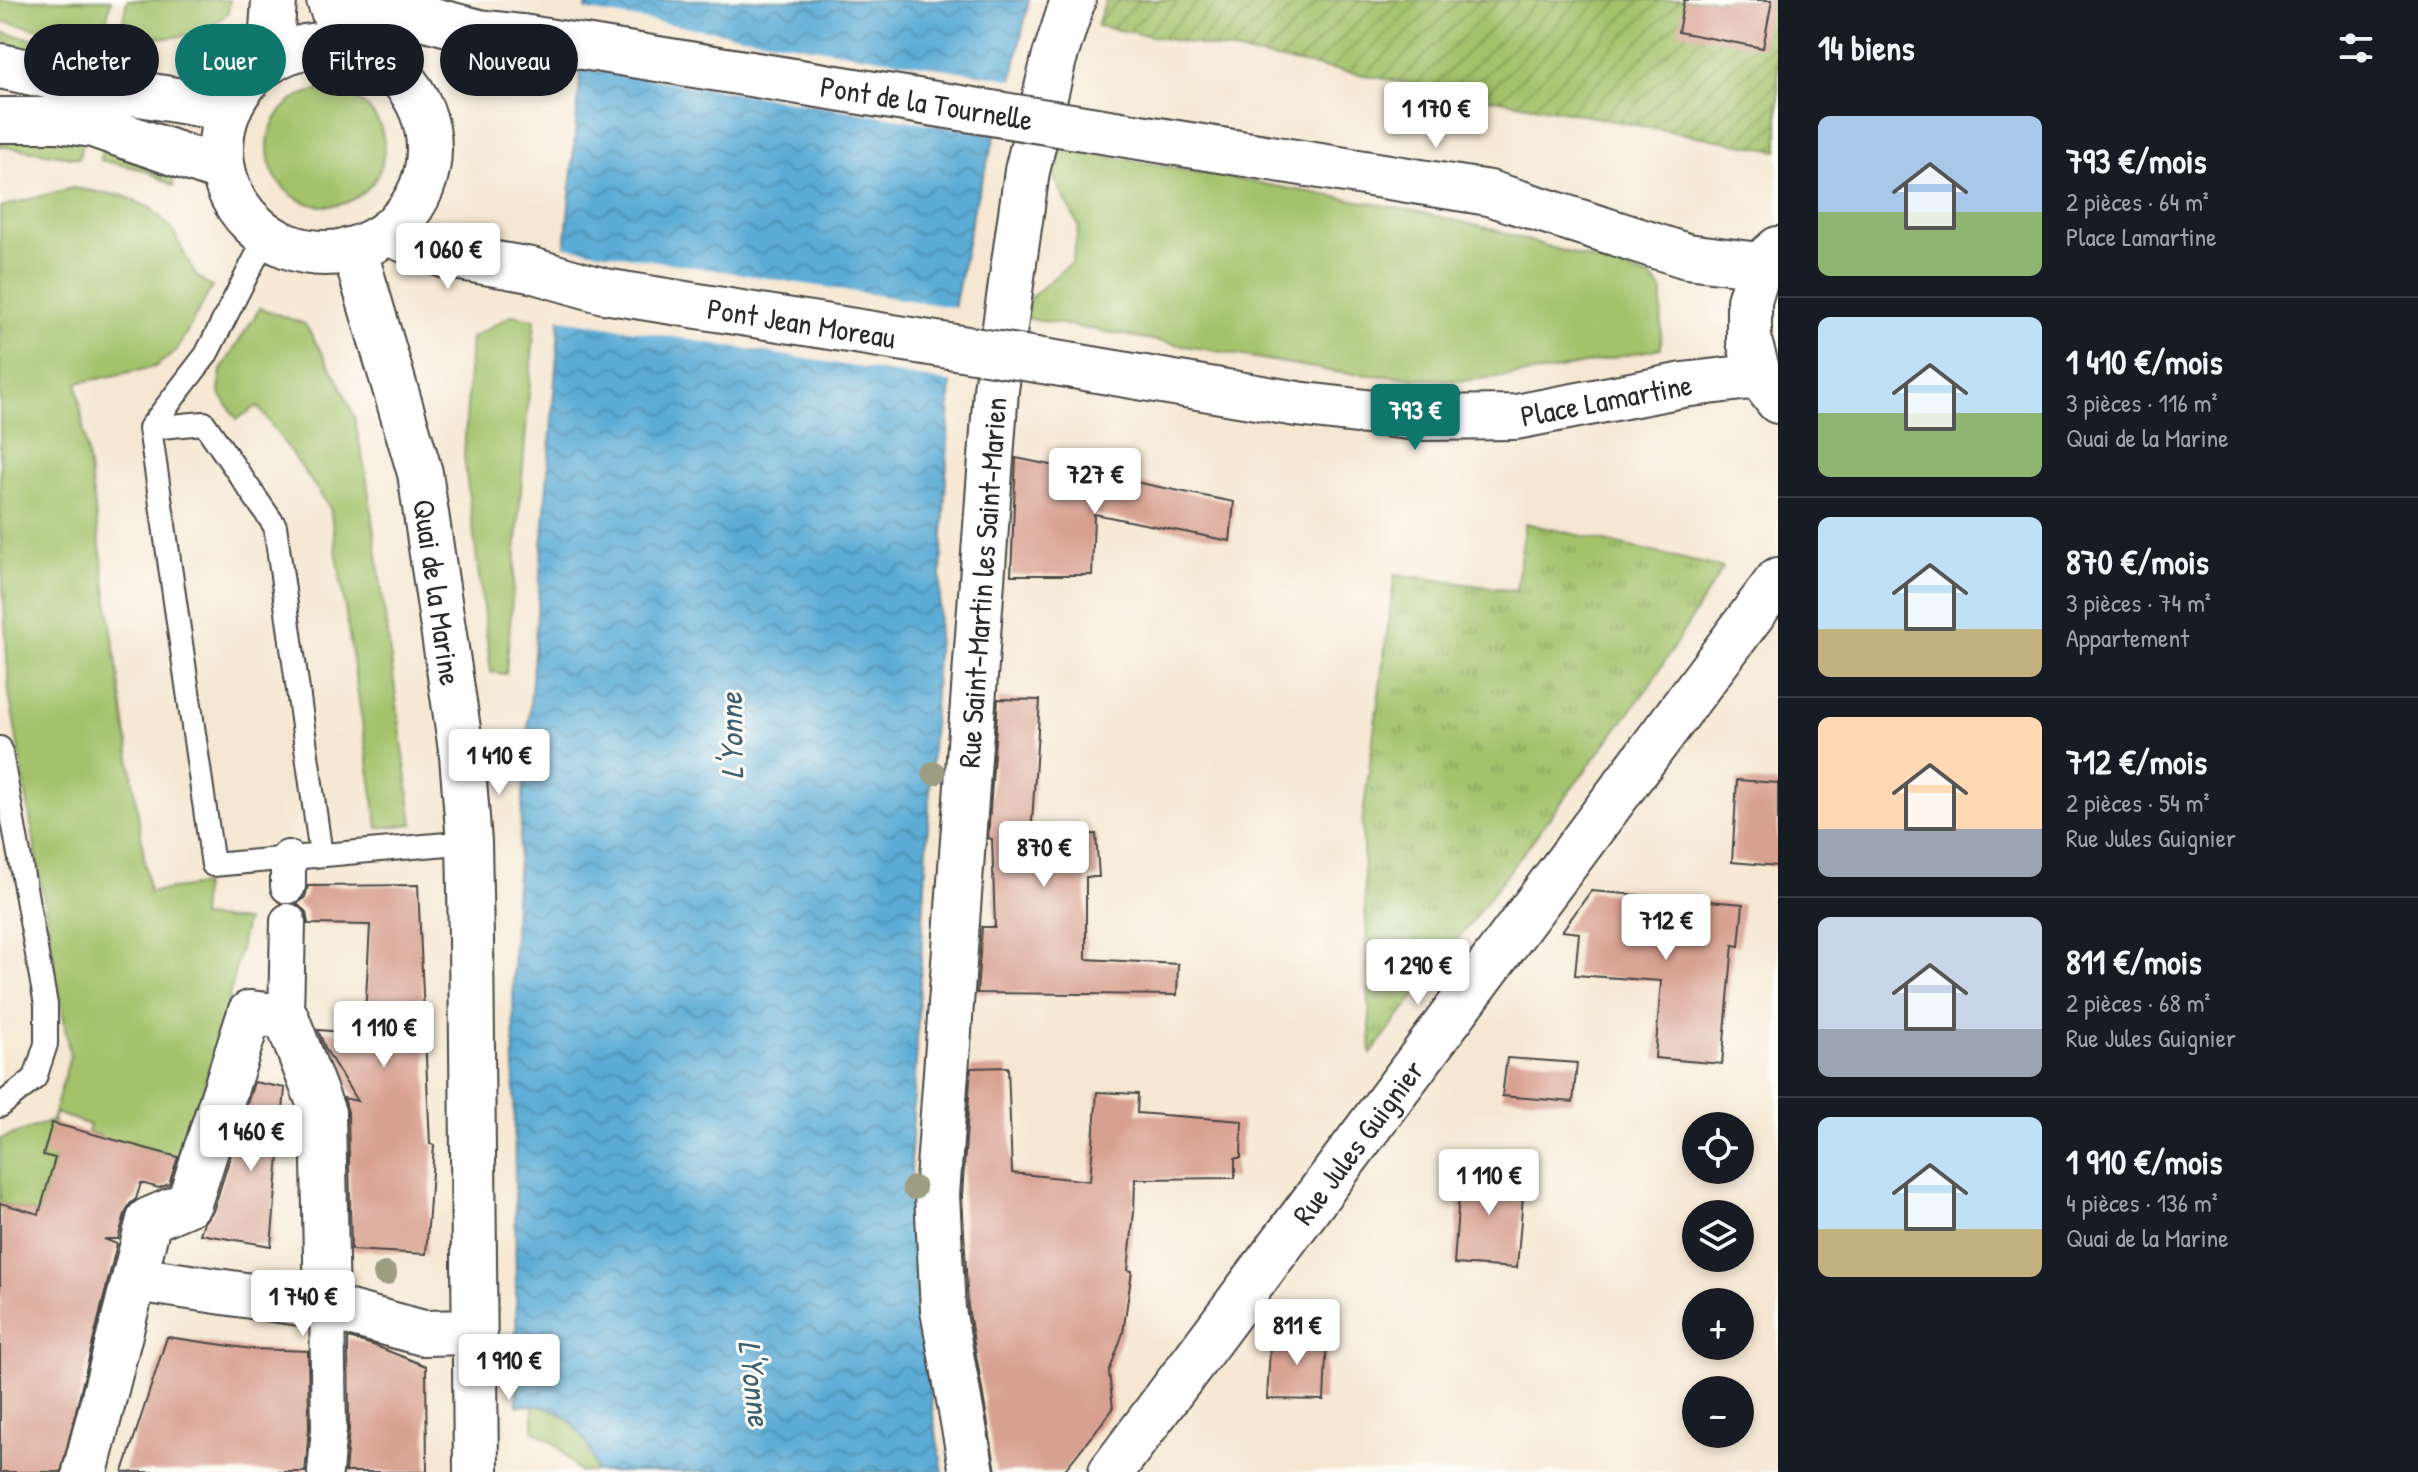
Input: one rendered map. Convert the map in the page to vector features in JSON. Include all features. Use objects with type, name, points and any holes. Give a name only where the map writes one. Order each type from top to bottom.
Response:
[{"type":"street","points":[[272,24],[274,0]]},
{"type":"street","points":[[339,24],[330,0],[341,0]]},
{"type":"street","name":"Pont de la Tournelle","points":[[356,0],[448,24]]},
{"type":"street","name":"Rue Saint-Martin les Saint-Marien","points":[[972,1472],[943,1310],[937,1195],[996,390],[1027,171],[1054,59],[1073,0]]},
{"type":"street","points":[[424,58],[440,45]]},
{"type":"street","name":"Pont de la Tournelle","points":[[578,46],[1096,130]]},
{"type":"street","points":[[0,66],[228,109]]},
{"type":"street","points":[[237,96],[228,109],[221,139],[223,170],[228,189],[238,207],[267,235],[287,245],[309,252],[332,253],[370,241],[408,212],[422,186],[429,157],[427,127],[414,96]]},
{"type":"street","points":[[0,120],[58,120],[93,125],[223,170]]},
{"type":"street","name":"Place Lamartine","points":[[1074,366],[1297,404],[1417,418],[1516,417],[1683,385],[1768,388],[1749,341],[1749,301],[1769,257],[1687,256],[1489,193],[1096,130]]},
{"type":"street","name":"Pont Jean Moreau","points":[[370,241],[531,270],[604,291],[1074,366]]},
{"type":"street","name":"Quai de la Marine","points":[[370,241],[420,473],[462,756],[469,842],[476,1472]]},
{"type":"street","name":"Rue Jules Guignier","points":[[1111,1472],[1778,580]]},
{"type":"street","points":[[288,921],[286,1017],[323,1113],[329,1429],[325,1472]]},
{"type":"street","points":[[85,1472],[149,1220],[189,1203],[250,1013],[286,1017]]},
{"type":"street","points":[[135,1279],[327,1307],[423,1333],[474,1332]]},
{"type":"lane","points":[[267,235],[206,355],[150,428],[213,865],[299,867],[469,842]]},
{"type":"lane","points":[[150,428],[204,423],[275,526],[299,867]]},
{"type":"lane","points":[[0,748],[46,1005],[46,1044],[35,1078],[0,1106]]},
{"type":"green space","points":[[0,0],[111,0],[106,24],[24,26],[0,21]]},
{"type":"green space","points":[[127,0],[230,0],[228,13],[214,24],[175,24],[175,37],[159,37],[159,24],[122,24]]},
{"type":"green space","points":[[1106,0],[1778,0],[1778,151],[1097,26]]},
{"type":"green space","points":[[0,32],[24,37],[24,50],[0,39]]},
{"type":"green space","points":[[302,96],[350,96],[358,100],[374,116],[384,148],[379,170],[367,189],[348,201],[326,206],[304,201],[285,189],[273,170],[268,148],[278,116],[285,107]]},
{"type":"green space","points":[[0,137],[83,140],[79,158],[0,146]]},
{"type":"green space","points":[[104,140],[170,163],[174,186],[145,170],[100,160]]},
{"type":"green space","points":[[1056,147],[1415,211],[1491,229],[1651,278],[1662,290],[1661,348],[1550,371],[1462,381],[1342,373],[1026,318],[1030,298],[1072,262],[1079,227],[1052,173]]},
{"type":"green space","points":[[72,188],[124,196],[151,208],[172,229],[196,276],[212,287],[176,351],[155,367],[77,383],[149,892],[203,885],[201,917],[246,921],[224,1021],[183,1158],[135,1146],[95,1164],[101,1136],[88,1132],[90,1125],[55,1113],[56,1153],[39,1214],[0,1203],[0,1139],[52,1121],[70,1056],[9,692],[0,530],[0,207]]},
{"type":"green space","points":[[260,308],[305,324],[339,382],[354,416],[367,480],[413,824],[378,828],[330,508],[258,406],[237,419],[219,393],[221,370]]},
{"type":"green space","points":[[512,315],[535,319],[506,674],[491,672],[464,457],[471,338]]},
{"type":"green space","points":[[1525,523],[1723,568],[1650,685],[1371,1054],[1362,823],[1395,574],[1516,591]]},
{"type":"green space","points":[[533,1406],[557,1413],[575,1427],[589,1448],[596,1472],[579,1472],[557,1445],[533,1430]]},
{"type":"water","name":"L'Yonne","points":[[587,0],[1029,0],[1011,84],[975,203],[955,303],[911,1155],[920,1314],[943,1472],[596,1472],[585,1440],[571,1422],[553,1409],[517,1406],[515,900]]},
{"type":"pier","points":[[583,10],[1015,80],[1000,135],[578,67]]},
{"type":"pier","points":[[561,246],[959,308],[955,383],[556,318]]},
{"type":"building","points":[[1684,0],[1772,0],[1763,48],[1678,32]]},
{"type":"building","points":[[1016,458],[1234,502],[1230,541],[1094,514],[1092,575],[1011,575]]},
{"type":"building","points":[[998,699],[1040,700],[1031,837],[1096,834],[1099,877],[1086,877],[1086,959],[1178,964],[1177,995],[977,993],[982,927],[995,927],[992,839],[988,838]]},
{"type":"building","points":[[1737,780],[1778,783],[1778,866],[1732,862]]},
{"type":"building","points":[[418,885],[430,1144],[434,1145],[426,1254],[351,1250],[348,1112],[344,1098],[357,1101],[326,1050],[318,1030],[364,1034],[370,925],[308,924],[306,912],[297,904],[305,897],[308,886]]},
{"type":"building","points":[[1591,891],[1743,904],[1739,946],[1733,945],[1722,1064],[1655,1058],[1661,981],[1575,975],[1579,933],[1562,931]]},
{"type":"building","points":[[1507,1058],[1577,1063],[1573,1102],[1502,1096]]},
{"type":"building","points":[[1008,1067],[1012,1173],[1090,1181],[1097,1092],[1138,1094],[1137,1113],[1242,1121],[1241,1158],[1235,1158],[1235,1178],[1135,1179],[1128,1270],[1132,1271],[1123,1333],[1109,1372],[1113,1409],[1063,1472],[996,1472],[968,1307],[962,1195],[971,1068]]},
{"type":"building","points":[[254,1082],[285,1088],[271,1246],[200,1234],[204,1222],[213,1211]]},
{"type":"building","points":[[52,1123],[178,1157],[169,1184],[159,1188],[141,1183],[136,1199],[125,1214],[118,1239],[104,1239],[117,1244],[61,1472],[0,1472],[0,1203],[39,1214],[55,1158],[43,1155]]},
{"type":"building","points":[[1461,1166],[1525,1172],[1517,1268],[1454,1264]]},
{"type":"building","points":[[1271,1333],[1327,1336],[1324,1400],[1267,1399]]},
{"type":"building","points":[[167,1337],[252,1349],[308,1351],[309,1428],[305,1472],[123,1472]]},
{"type":"building","points":[[348,1338],[426,1366],[427,1472],[345,1472],[349,1429]]}]
